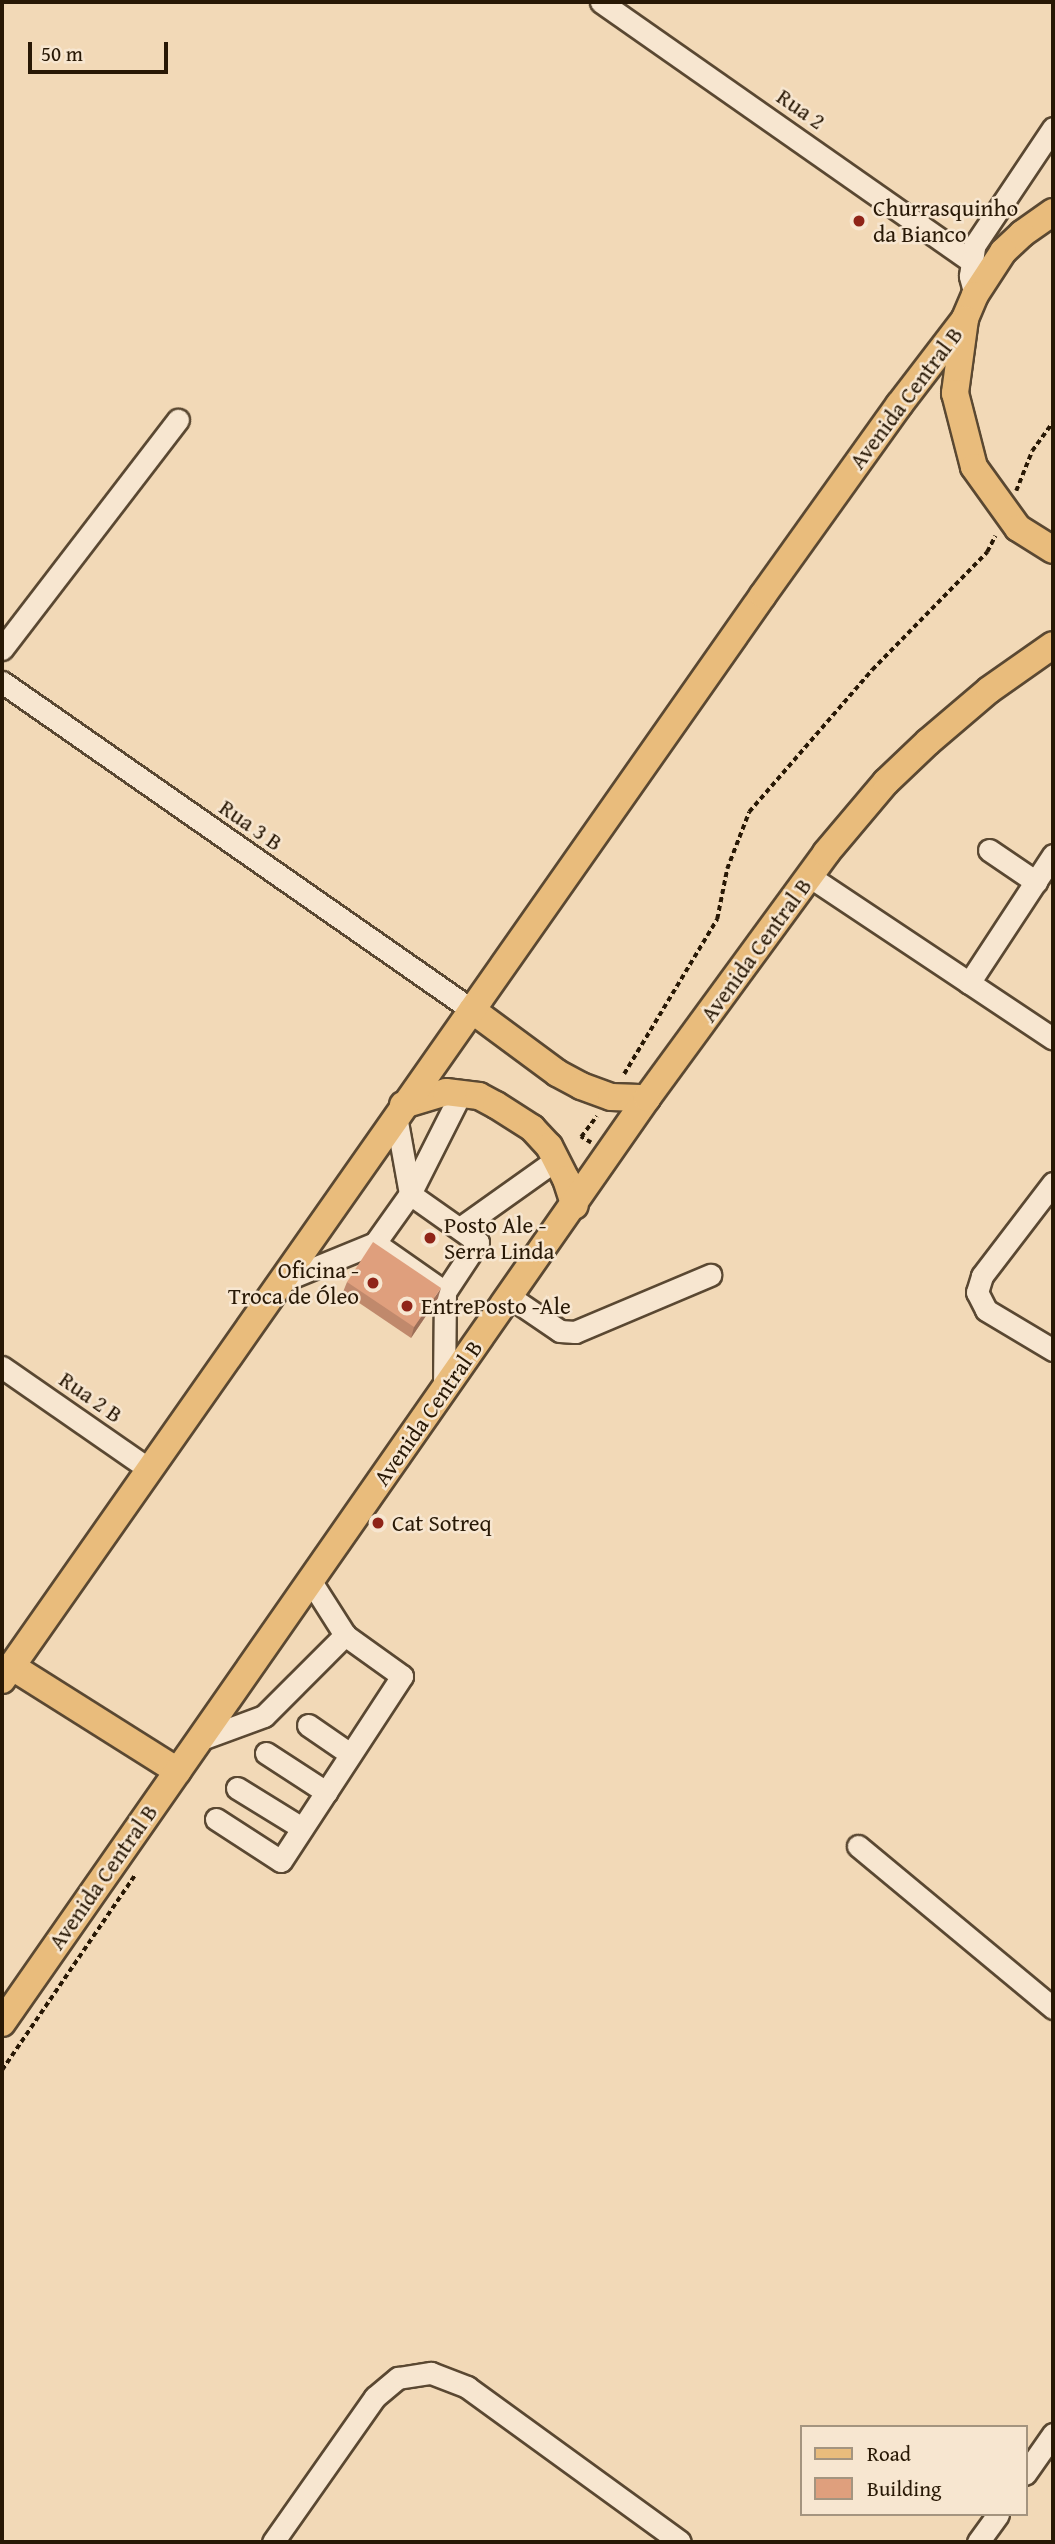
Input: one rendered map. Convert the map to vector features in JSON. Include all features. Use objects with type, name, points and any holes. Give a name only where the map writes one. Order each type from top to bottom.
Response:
[{"type":"main road","name":"Avenida Central B","points":[[7,1673],[399,1111],[970,307],[1003,252],[1022,234],[1053,212]]},
{"type":"main road","name":"Avenida Central B","points":[[970,307],[955,393],[974,467],[1018,528],[1053,550]]},
{"type":"main road","name":"Avenida Central B","points":[[2,2023],[310,1580],[575,1206],[647,1098],[810,876],[859,812],[907,762],[989,690],[1053,645]]},
{"type":"main road","points":[[472,1010],[557,1073],[581,1086],[611,1097],[647,1098]]},
{"type":"main road","points":[[399,1111],[446,1092],[460,1093],[496,1105],[532,1128],[557,1159],[575,1206]]},
{"type":"main road","points":[[7,1673],[178,1770]]},
{"type":"street","name":"Rua 2","points":[[601,2],[970,260]]},
{"type":"street","points":[[970,307],[970,260],[974,246],[1053,128]]},
{"type":"street","points":[[2,649],[178,420]]},
{"type":"street","name":"Rua 3 B","points":[[2,681],[472,1010]]},
{"type":"street","points":[[989,850],[1036,882]]},
{"type":"street","points":[[969,983],[1053,855]]},
{"type":"street","points":[[810,876],[1053,1040]]},
{"type":"street","points":[[280,1282],[375,1243],[410,1194],[460,1093]]},
{"type":"street","points":[[399,1111],[410,1194],[478,1242],[445,1292],[443,1391]]},
{"type":"street","points":[[460,1228],[557,1159]]},
{"type":"street","points":[[1053,1183],[982,1276],[977,1292],[986,1310],[1053,1350]]},
{"type":"street","points":[[375,1243],[445,1292]]},
{"type":"street","points":[[510,1297],[559,1331],[575,1332],[709,1275]]},
{"type":"street","name":"Rua 2 B","points":[[2,1367],[149,1470]]},
{"type":"street","points":[[216,1819],[281,1861],[402,1676],[345,1635],[310,1580]]},
{"type":"street","points":[[199,1740],[264,1716],[345,1635]]},
{"type":"street","points":[[308,1725],[350,1754]]},
{"type":"street","points":[[266,1754],[326,1792]]},
{"type":"street","points":[[237,1788],[302,1828]]},
{"type":"street","points":[[858,1846],[1053,2008]]},
{"type":"street","points":[[273,2542],[375,2397],[398,2378],[431,2373],[467,2387],[680,2542]]},
{"type":"street","points":[[1027,2471],[1053,2434]]},
{"type":"street","points":[[978,2542],[997,2516]]},
{"type":"building","points":[[373,1242],[441,1288],[414,1327],[347,1282]]},
{"type":"place","name":"Churrasquinho da Bianco","points":[[859,221]]},
{"type":"place","name":"Posto Ale - Serra Linda","points":[[430,1238]]},
{"type":"place","name":"Oficina - Troca de Óleo","points":[[373,1283]]},
{"type":"place","name":"EntrePosto -Ale","points":[[407,1306]]},
{"type":"place","name":"Cat Sotreq","points":[[378,1523]]}]
